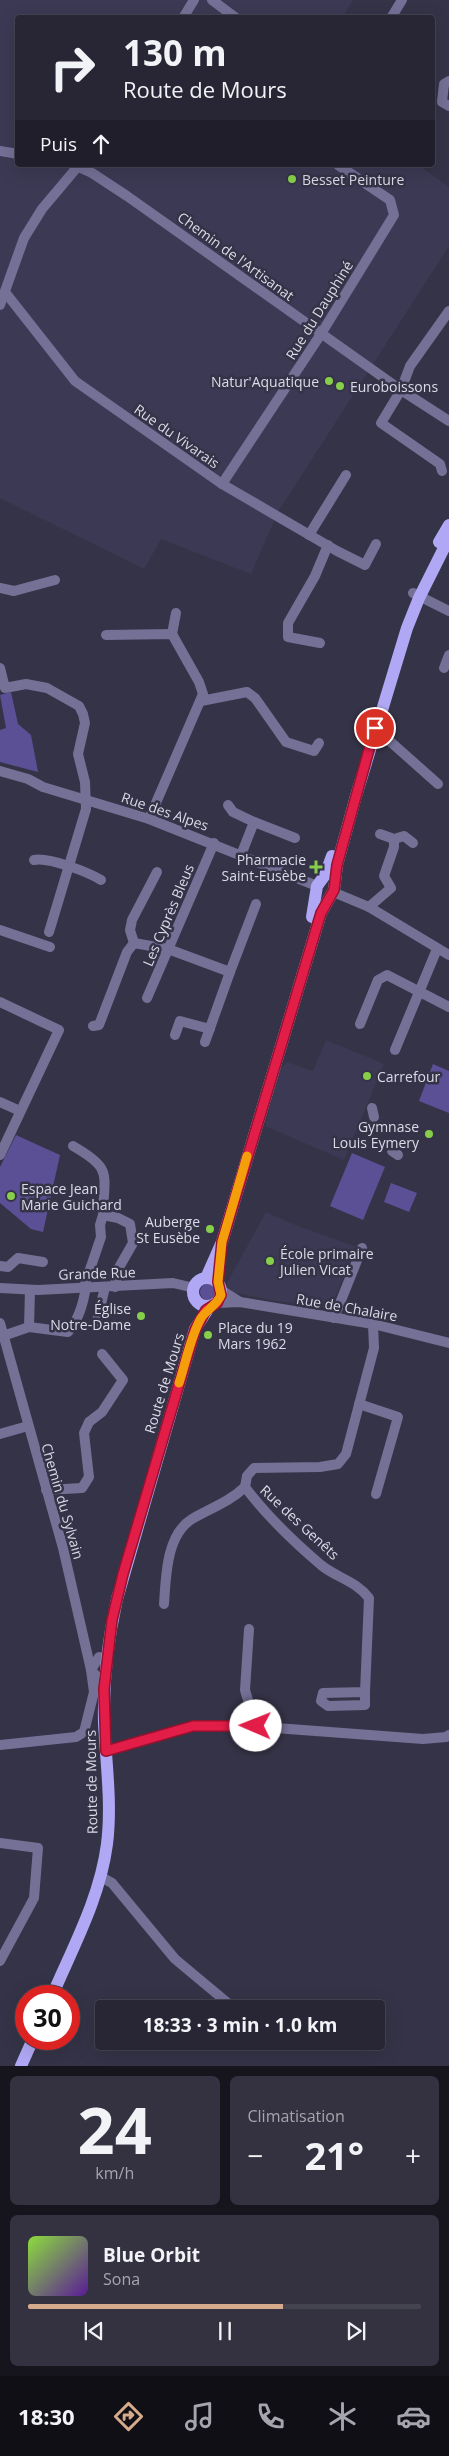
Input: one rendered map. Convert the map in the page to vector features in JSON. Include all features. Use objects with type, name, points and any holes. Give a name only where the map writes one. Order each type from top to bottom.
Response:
[{"type":"main road","points":[[325,888],[366,734],[416,595],[449,525]]},
{"type":"main road","points":[[325,888],[416,595],[449,538]]},
{"type":"main road","name":"Route de Mours","points":[[195,1330],[213,1304],[222,1242],[321,913],[325,888]]},
{"type":"main road","points":[[213,1304],[200,1304],[195,1294],[199,1280],[215,1284]]},
{"type":"main road","name":"Route de Mours","points":[[57,1985],[92,1904],[101,1877],[109,1818],[101,1687],[103,1655],[123,1574],[195,1330],[195,1294]]},
{"type":"main road","points":[[21,2066],[28,2050]]},
{"type":"street","points":[[185,15],[194,0]]},
{"type":"street","points":[[212,0],[232,15]]},
{"type":"street","points":[[393,15],[402,0]]},
{"type":"street","points":[[446,83],[442,102],[449,106]]},
{"type":"street","points":[[0,151],[15,154]]},
{"type":"street","points":[[0,304],[24,238],[42,209],[75,167]]},
{"type":"street","name":"Chemin de l'Artisanat","points":[[81,167],[178,231],[321,334],[449,421]]},
{"type":"street","name":"Rue du Dauphiné","points":[[222,484],[321,334],[394,215],[390,200],[341,167]]},
{"type":"street","name":"Rue du Vivarais","points":[[5,292],[11,297],[75,381],[222,484],[328,546],[365,565],[376,544]]},
{"type":"street","points":[[442,471],[440,464],[381,423],[401,390],[410,366],[449,311]]},
{"type":"street","points":[[309,535],[346,475]]},
{"type":"street","points":[[320,643],[288,637],[288,623],[315,576],[328,546]]},
{"type":"street","points":[[0,588],[14,591],[55,580]]},
{"type":"street","points":[[416,595],[449,611]]},
{"type":"street","points":[[149,819],[203,694],[199,682],[172,634],[176,613]]},
{"type":"street","points":[[106,636],[172,634]]},
{"type":"street","points":[[444,668],[449,655]]},
{"type":"street","points":[[0,668],[3,688],[26,684],[47,688],[79,706],[85,723],[78,754],[87,800],[70,867],[49,932]]},
{"type":"street","points":[[201,701],[246,692],[255,698],[286,742],[314,751],[319,743]]},
{"type":"street","points":[[375,728],[438,784]]},
{"type":"street","name":"Rue des Alpes","points":[[0,771],[149,819],[325,888],[369,907],[437,949],[449,954]]},
{"type":"street","points":[[228,805],[233,812],[295,838]]},
{"type":"street","points":[[241,854],[254,822]]},
{"type":"street","points":[[380,834],[394,839],[404,836],[413,843]]},
{"type":"street","points":[[369,907],[390,888],[384,876],[394,847],[394,839]]},
{"type":"street","name":"Les Cyprès Bleus","points":[[147,998],[214,843]]},
{"type":"street","points":[[34,860],[41,859],[70,867],[101,880]]},
{"type":"street","points":[[134,943],[130,930],[132,920],[156,872]]},
{"type":"street","points":[[205,1042],[256,904]]},
{"type":"street","points":[[0,930],[50,947]]},
{"type":"street","points":[[134,943],[168,949],[230,972]]},
{"type":"street","points":[[94,1026],[99,1025],[127,952],[134,943]]},
{"type":"street","points":[[395,1050],[418,990],[437,949]]},
{"type":"street","points":[[360,1024],[378,980],[387,975],[449,1007]]},
{"type":"street","points":[[0,1002],[59,1030],[0,1156]]},
{"type":"street","points":[[175,1035],[180,1021],[210,1029]]},
{"type":"street","points":[[0,1102],[20,1111]]},
{"type":"street","points":[[3,1336],[30,1328],[68,1332],[75,1324],[80,1311],[85,1287],[101,1237],[100,1225],[103,1215],[104,1177],[102,1166],[94,1158],[73,1146]]},
{"type":"street","points":[[96,1325],[117,1271],[132,1243],[130,1224],[118,1218],[103,1215]]},
{"type":"street","points":[[334,1318],[362,1248]]},
{"type":"street","points":[[0,1266],[8,1267],[18,1258],[43,1262]]},
{"type":"street","name":"Grande Rue","points":[[0,1288],[30,1290],[173,1283],[195,1294]]},
{"type":"street","name":"Rue de Chalaire","points":[[215,1284],[240,1302]]},
{"type":"street","points":[[30,1290],[30,1328]]},
{"type":"street","name":"Rue de Chalaire","points":[[213,1304],[240,1302],[374,1324],[449,1343]]},
{"type":"street","name":"Chemin du Sylvain","points":[[0,1323],[64,1548],[91,1670]]},
{"type":"street","name":"Rue des Genêts","points":[[365,1692],[369,1598],[361,1587],[323,1566],[258,1505],[245,1487],[248,1476],[254,1468],[320,1467],[338,1464],[346,1454],[374,1348],[374,1324]]},
{"type":"street","points":[[46,1490],[82,1488],[89,1477],[84,1433],[90,1422],[102,1412],[123,1380],[102,1354]]},
{"type":"street","points":[[359,1404],[398,1417],[376,1494]]},
{"type":"street","points":[[0,1434],[28,1426]]},
{"type":"street","points":[[164,1604],[168,1563],[179,1531],[191,1520],[233,1498],[245,1487]]},
{"type":"street","points":[[249,1628],[245,1690],[256,1726]]},
{"type":"street","points":[[86,1654],[103,1655]]},
{"type":"street","points":[[0,1745],[76,1737],[84,1732],[101,1687],[100,1680],[91,1670],[103,1655]]},
{"type":"street","points":[[106,1751],[193,1726],[256,1726],[423,1739],[446,1737],[449,1735]]},
{"type":"street","points":[[0,1843],[38,1848],[34,1898],[0,1961]]},
{"type":"street","points":[[101,1877],[112,1883],[175,1959],[224,2000]]},
{"type":"shaded area","points":[[0,0],[353,0],[344,15],[15,15],[15,167],[421,167],[449,187],[449,246],[278,512],[251,574],[161,539],[144,569],[0,498]]},
{"type":"shaded area","points":[[11,692],[18,724],[31,735],[38,772],[0,762],[0,730],[6,728],[0,695]]},
{"type":"shaded area","points":[[326,1040],[384,1064],[344,1160],[265,1126],[278,1072],[287,1062],[313,1071]]},
{"type":"shaded area","points":[[433,1064],[449,1071],[449,1113],[419,1101]]},
{"type":"shaded area","points":[[16,1135],[60,1155],[43,1232],[31,1229],[0,1203],[0,1167]]},
{"type":"shaded area","points":[[352,1153],[385,1167],[363,1220],[330,1206]]},
{"type":"shaded area","points":[[391,1183],[417,1193],[409,1212],[384,1202]]},
{"type":"shaded area","points":[[266,1212],[290,1223],[356,1247],[331,1307],[276,1301],[232,1292],[226,1285]]},
{"type":"shaded area","points":[[208,1284],[216,1292],[208,1300],[200,1292]]},
{"type":"slow traffic","points":[[179,1383],[195,1330],[206,1310],[220,1299],[221,1290],[218,1282],[222,1242],[247,1156]]},
{"type":"place","name":"Besset Peinture","points":[[292,179]]},
{"type":"place","name":"Natur'Aquatique","points":[[329,381]]},
{"type":"place","name":"Euroboissons","points":[[340,386]]},
{"type":"place","name":"Pharmacie Saint-Eusèbe","points":[[316,867]]},
{"type":"place","name":"Carrefour","points":[[367,1076]]},
{"type":"place","name":"Gymnase Louis Eymery","points":[[429,1134]]},
{"type":"place","name":"Espace Jean Marie Guichard","points":[[11,1196]]},
{"type":"place","name":"Auberge St Eusèbe","points":[[210,1229]]},
{"type":"place","name":"École primaire Julien Vicat","points":[[270,1261]]},
{"type":"place","name":"Église Notre-Dame","points":[[141,1316]]},
{"type":"place","name":"Place du 19 Mars 1962","points":[[208,1335]]},
{"type":"route","points":[[256,1726],[193,1726],[131,1744],[121,1749],[106,1751],[104,1689],[109,1638],[123,1574],[195,1330],[206,1310],[220,1299],[221,1290],[218,1282],[222,1242],[321,913],[334,890],[333,885],[337,865],[375,728]]}]
